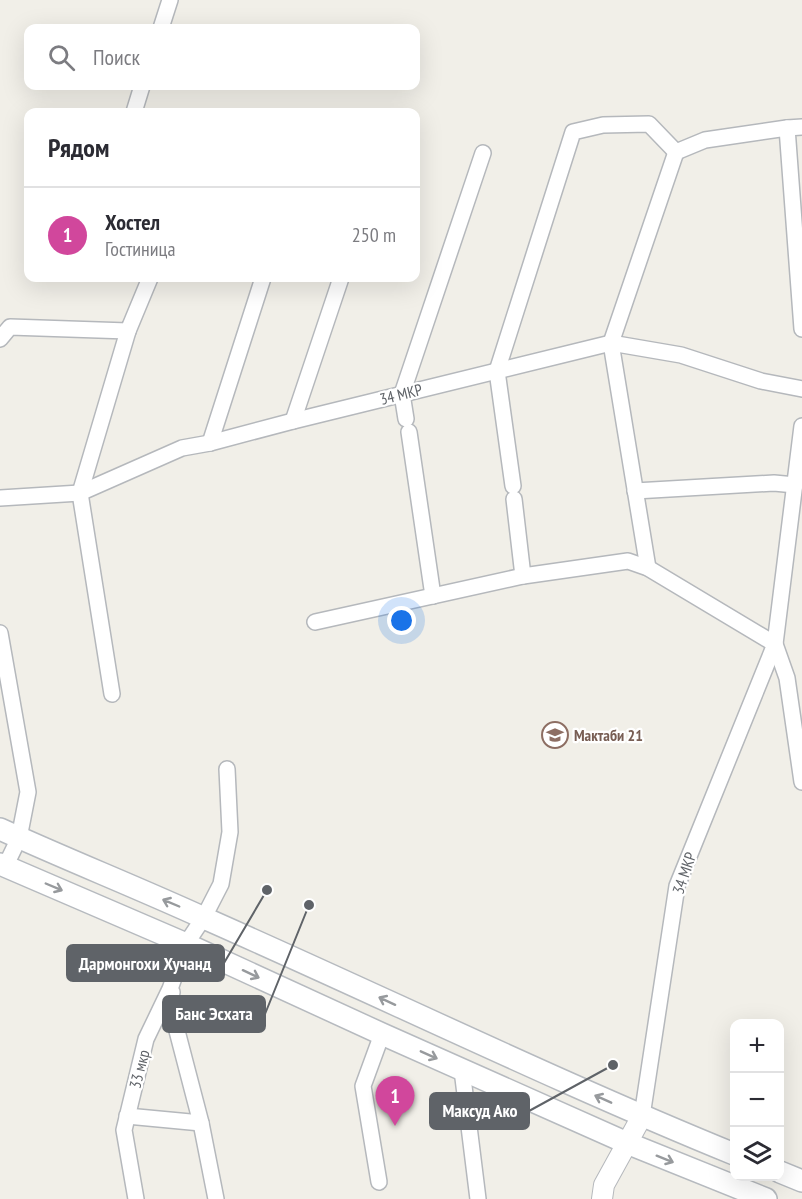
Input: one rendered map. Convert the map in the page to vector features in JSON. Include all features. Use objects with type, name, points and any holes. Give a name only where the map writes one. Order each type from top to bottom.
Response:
[{"type":"main road","points":[[10,833],[204,917],[642,1116],[730,1152]]},
{"type":"main road","points":[[3,865],[627,1143],[766,1199]]},
{"type":"main road","points":[[784,1174],[802,1181]]},
{"type":"street","points":[[162,24],[170,0]]},
{"type":"street","points":[[135,108],[141,90]]},
{"type":"street","points":[[523,576],[497,370],[573,132],[603,125],[649,124],[676,152]]},
{"type":"street","points":[[648,568],[611,343],[676,152],[705,140],[795,128],[802,329]]},
{"type":"street","points":[[433,596],[402,394],[483,153]]},
{"type":"street","points":[[112,694],[80,493],[128,331],[148,282]]},
{"type":"street","points":[[210,443],[262,282]]},
{"type":"street","points":[[293,421],[340,282]]},
{"type":"street","points":[[0,339],[10,327],[128,331]]},
{"type":"street","points":[[611,343],[681,355],[761,381],[802,389]]},
{"type":"street","name":"34 МКР","points":[[0,498],[80,493],[182,448],[210,443],[611,343]]},
{"type":"street","name":"34 МКР","points":[[642,1116],[677,886],[775,644],[802,426]]},
{"type":"street","points":[[635,491],[774,483],[795,485]]},
{"type":"street","points":[[315,622],[523,576],[628,561],[648,568],[775,644]]},
{"type":"street","points":[[0,633],[28,792],[10,833],[3,865]]},
{"type":"street","name":"34 МКР","points":[[775,644],[787,678],[802,782]]},
{"type":"street","points":[[204,917],[221,884],[230,832],[227,769]]},
{"type":"street","name":"33 мкр","points":[[136,1199],[124,1130],[146,1039],[170,989],[186,945],[204,917]]},
{"type":"street","points":[[175,975],[170,1004],[201,1123],[216,1199]]},
{"type":"street","points":[[379,1182],[363,1086],[382,1034]]},
{"type":"street","points":[[462,1070],[478,1199]]},
{"type":"street","points":[[128,1116],[201,1123]]},
{"type":"street","points":[[602,1199],[604,1185],[642,1116]]},
{"type":"place","name":"Мактаби 21","points":[[555,735]]},
{"type":"place","name":"Дармонгохи Хучанд","points":[[267,890]]},
{"type":"place","name":"Банс Эсхата","points":[[309,905]]},
{"type":"place","name":"Максуд Ако","points":[[613,1065]]},
{"type":"place","name":"Хостел","points":[[395,1126]]}]
